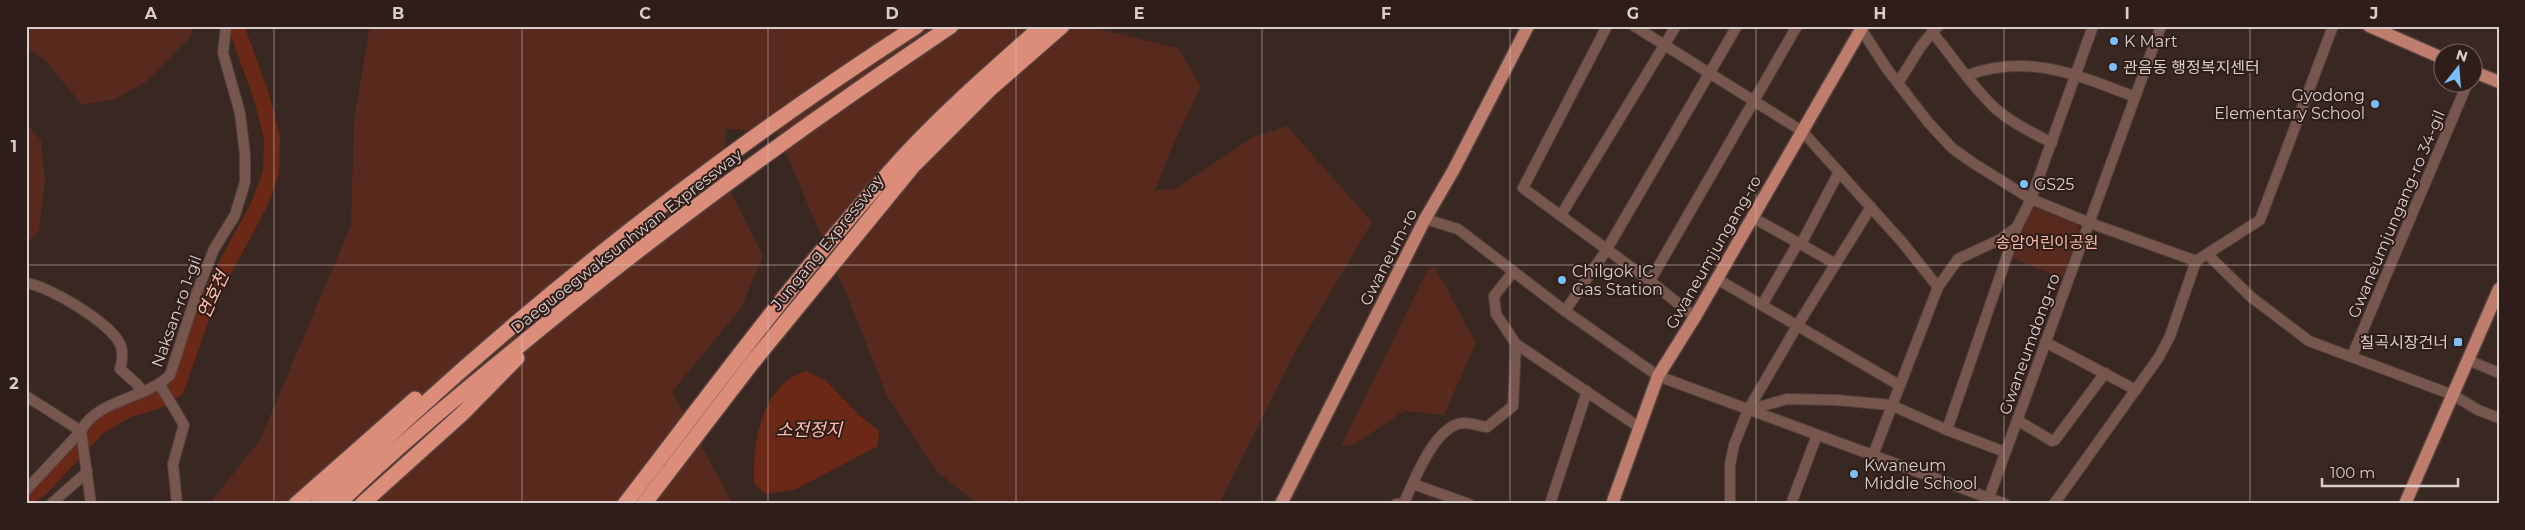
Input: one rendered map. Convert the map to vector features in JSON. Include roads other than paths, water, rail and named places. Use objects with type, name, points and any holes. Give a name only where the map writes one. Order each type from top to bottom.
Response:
[{"type":"highway","name":"Daeguoegwaksunhwan Expressway","points":[[318,504],[457,375],[627,231],[750,142],[917,26]]},
{"type":"highway","name":"Daeguoegwaksunhwan Expressway","points":[[338,504],[466,390],[634,252],[755,162],[951,26]]},
{"type":"highway","name":"Jungang Expressway","points":[[625,504],[812,264],[902,158],[973,87],[1042,26]]},
{"type":"highway","name":"Jungang Expressway","points":[[644,504],[752,363],[912,166],[991,88],[1062,26]]},
{"type":"highway","points":[[296,504],[374,434],[510,319],[566,276],[584,266]]},
{"type":"highway","points":[[362,504],[463,412],[572,302]]},
{"type":"highway","points":[[615,504],[660,459]]},
{"type":"main road","name":"Gwaneum-ro","points":[[1281,504],[1425,219],[1453,171],[1528,26]]},
{"type":"main road","points":[[2369,26],[2432,54]]},
{"type":"main road","name":"Gwaneumjungang-ro","points":[[1612,504],[1658,376],[1695,317],[1862,28]]},
{"type":"main road","points":[[2482,75],[2499,82]]},
{"type":"main road","points":[[2405,504],[2499,289]]},
{"type":"street","points":[[1607,26],[1523,188],[1650,281],[1695,317]]},
{"type":"street","points":[[1634,26],[1802,131],[1902,242],[1938,287]]},
{"type":"street","points":[[1561,215],[1676,26]]},
{"type":"street","points":[[1565,311],[1607,249],[1737,26]]},
{"type":"street","points":[[1650,281],[1797,26]]},
{"type":"street","points":[[1947,430],[2018,227],[2031,199],[2052,143],[2093,26]]},
{"type":"street","name":"Gwaneumdong-ro","points":[[1988,501],[2161,26]]},
{"type":"street","points":[[2054,504],[2082,462],[2159,357],[2170,336],[2196,261],[2260,220],[2333,26]]},
{"type":"street","name":"Naksan-ro 1-gil","points":[[26,490],[80,431],[85,422],[110,406],[142,392],[161,388],[176,364],[196,292],[214,249],[235,215],[245,182],[245,154],[240,112],[223,53],[226,28]]},
{"type":"street","points":[[1862,28],[1898,83],[1928,122],[1952,148],[2031,199],[2090,223],[2196,261]]},
{"type":"street","points":[[1898,83],[1935,29],[1968,75],[1998,110],[2021,127],[2052,143]]},
{"type":"street","points":[[1968,75],[1994,66],[2049,67],[2077,74],[2135,97]]},
{"type":"street","name":"Gwaneumjungang-ro 34-gil","points":[[2352,356],[2464,92]]},
{"type":"street","points":[[1762,305],[1800,243],[1839,172]]},
{"type":"street","points":[[1730,504],[1730,465],[1734,445],[1748,410],[1797,326],[1871,207]]},
{"type":"street","points":[[1752,217],[1836,264]]},
{"type":"street","points":[[1425,219],[1458,229],[1565,311],[1658,376],[1873,455],[1988,501],[2005,504]]},
{"type":"street","points":[[1873,455],[1938,287],[1958,259],[2001,239],[2018,227]]},
{"type":"street","points":[[2208,255],[2251,297],[2309,341],[2453,394],[2478,410],[2499,418]]},
{"type":"street","points":[[1514,272],[1494,296],[1496,314],[1516,344],[1640,427]]},
{"type":"street","points":[[1716,279],[1899,385]]},
{"type":"street","points":[[26,283],[48,290],[90,314],[114,335],[121,346],[120,369],[137,384],[142,392]]},
{"type":"street","points":[[2045,342],[2136,390]]},
{"type":"street","points":[[1396,504],[1404,503],[1435,442],[1454,426],[1463,423],[1487,427],[1513,406],[1516,344]]},
{"type":"street","points":[[2468,360],[2499,373]]},
{"type":"street","points":[[2017,420],[2052,441],[2055,440],[2105,373]]},
{"type":"street","points":[[161,388],[184,425],[173,464],[176,504]]},
{"type":"street","points":[[1550,504],[1587,391]]},
{"type":"street","points":[[26,396],[80,431],[91,504]]},
{"type":"street","points":[[1748,410],[1787,399],[1836,400],[1891,405],[1947,430],[2005,452]]},
{"type":"street","points":[[1791,504],[1817,435]]},
{"type":"street","points":[[51,504],[87,472]]},
{"type":"street","points":[[1413,484],[1469,504]]},
{"type":"water","name":"소전정지","points":[[806,371],[825,380],[859,415],[879,431],[878,446],[796,489],[766,494],[754,483],[755,450],[763,417],[779,388],[791,378]]},
{"type":"waterway","name":"연호천","points":[[26,498],[41,488],[98,427],[129,409],[156,401],[176,389],[207,301],[259,205],[271,172],[272,137],[261,95],[238,32],[234,26]]},
{"type":"place","name":"K Mart","points":[[2114,41]]},
{"type":"place","name":"관음동 행정복지센터","points":[[2113,67]]},
{"type":"place","name":"Gyodong Elementary School","points":[[2375,104]]},
{"type":"place","name":"GS25","points":[[2024,184]]},
{"type":"place","name":"Chilgok IC Gas Station","points":[[1562,280]]},
{"type":"place","name":"칠곡시장건너","points":[[2458,342]]},
{"type":"place","name":"Kwaneum Middle School","points":[[1854,474]]},
{"type":"park label","name":"송암어린이공원","points":[[2047,242]]}]
